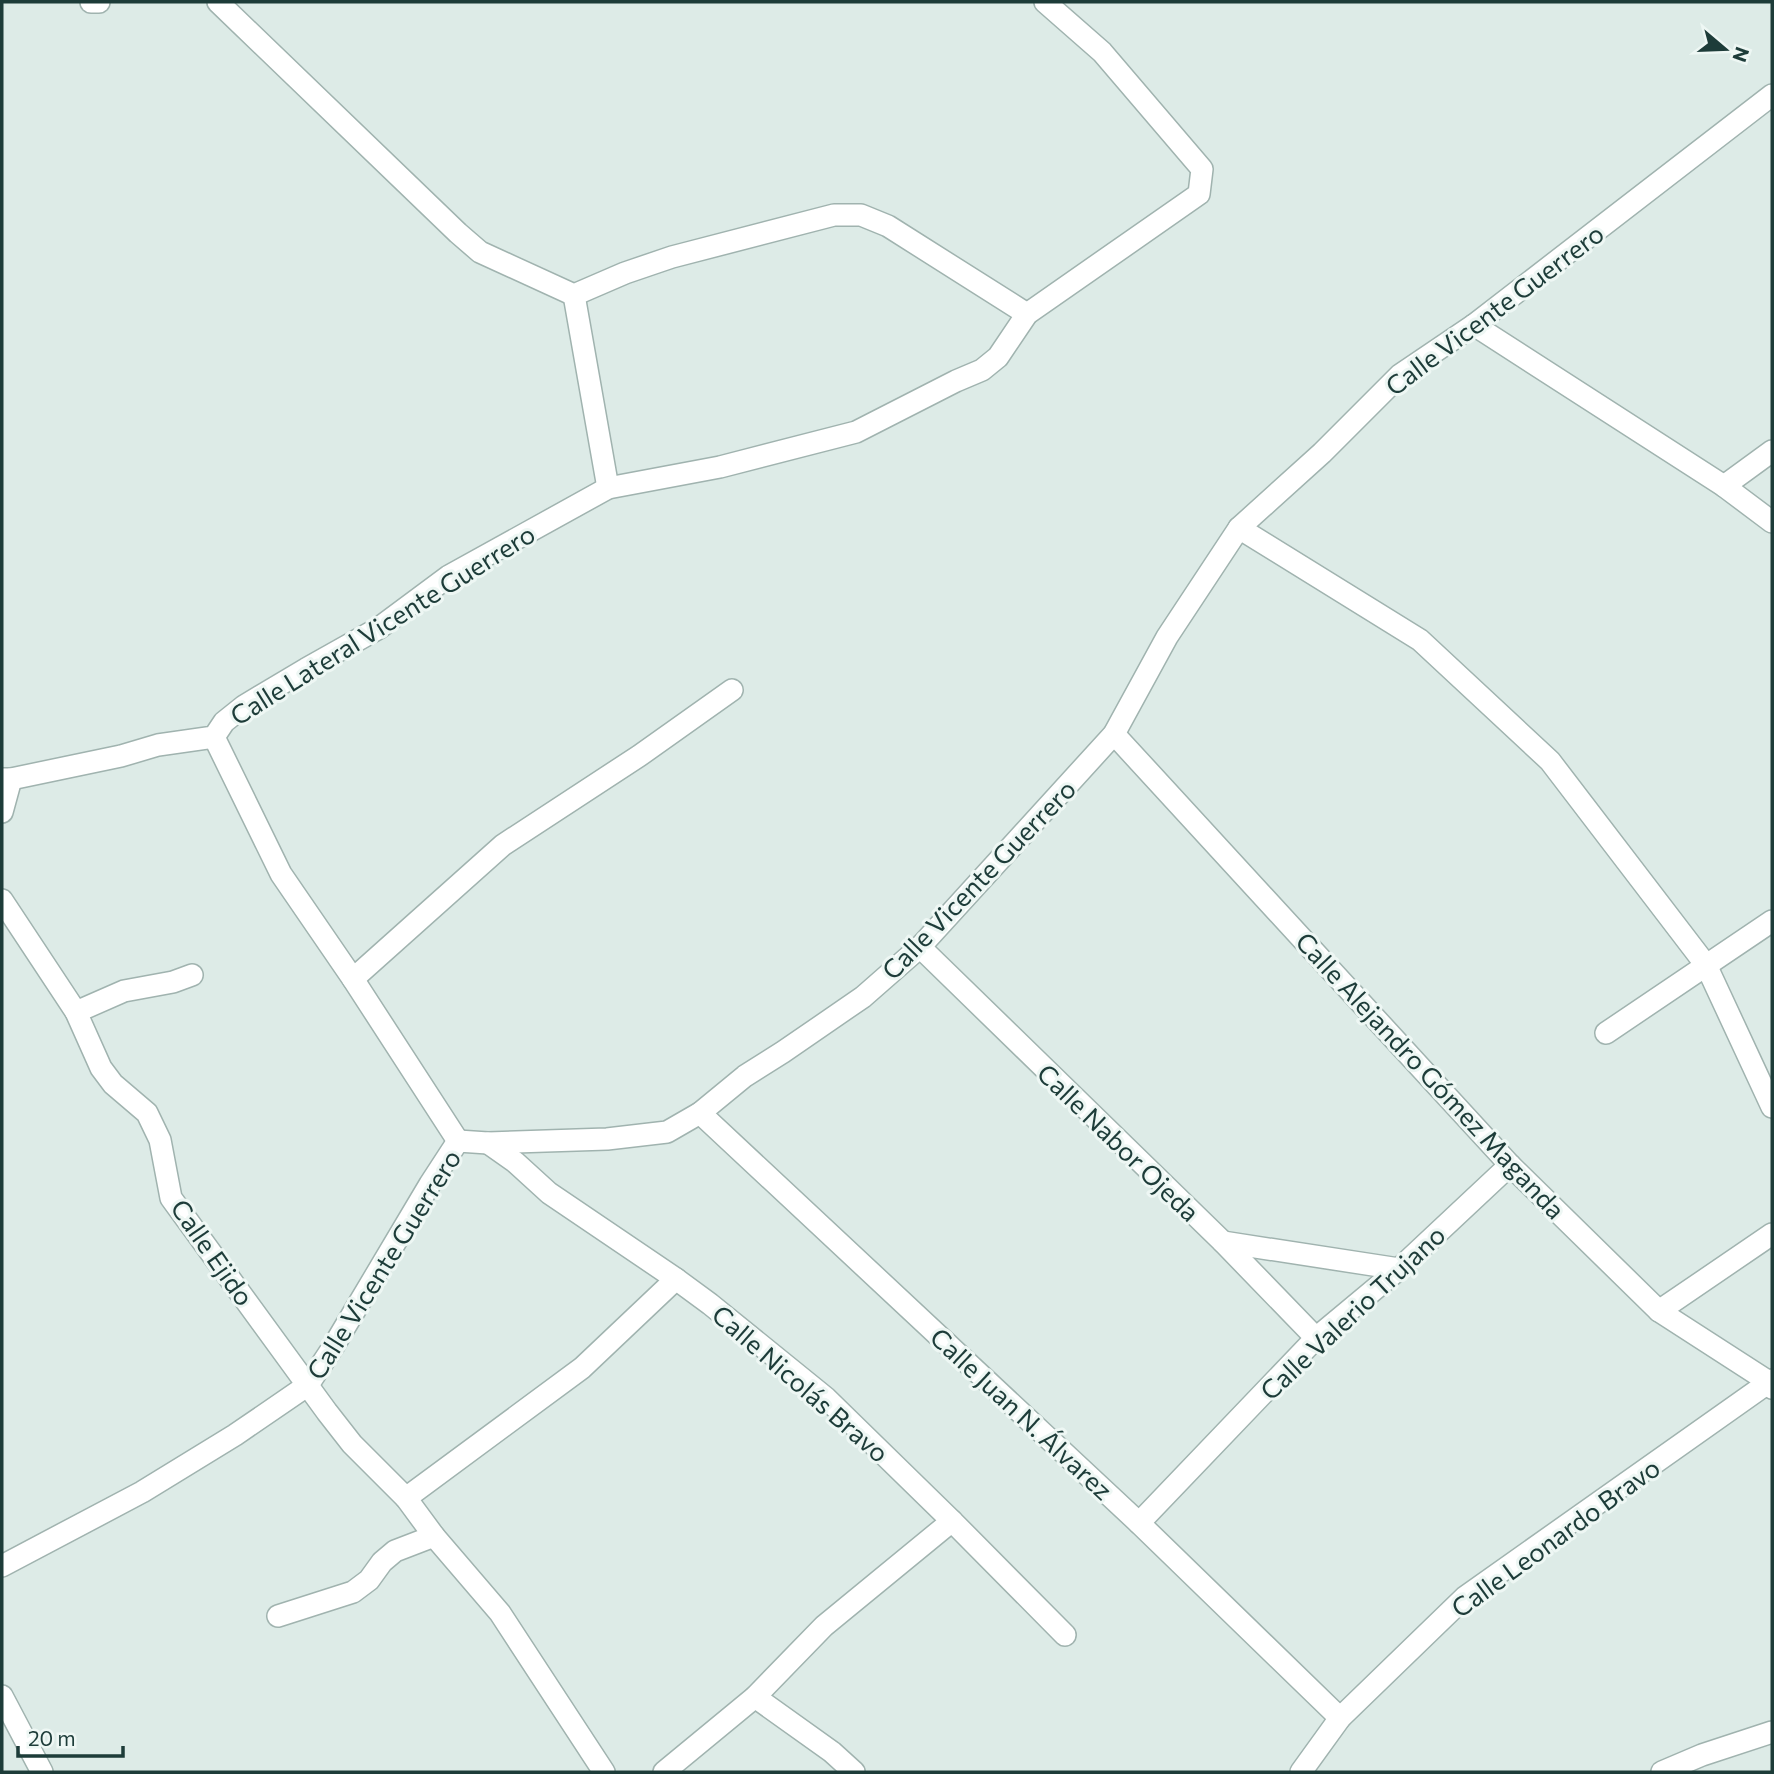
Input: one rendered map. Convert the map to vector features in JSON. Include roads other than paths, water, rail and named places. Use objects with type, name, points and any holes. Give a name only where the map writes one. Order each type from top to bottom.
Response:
[{"type":"street","points":[[91,2],[99,2]]},
{"type":"street","points":[[218,2],[480,252],[574,295],[672,257],[834,215],[861,215],[888,226],[1027,314],[1199,194],[1202,169],[1102,52],[1045,2]]},
{"type":"street","name":"Calle Vicente Guerrero","points":[[2,1566],[142,1493],[308,1385],[458,1141],[488,1143],[607,1139],[667,1132],[700,1113],[745,1076],[863,997],[920,947],[1114,734],[1167,637],[1239,528],[1322,453],[1400,375],[1474,325],[1772,95]]},
{"type":"street","points":[[574,295],[608,488]]},
{"type":"street","name":"Calle Lateral Vicente Guerrero","points":[[6,779],[121,756],[158,745],[214,737],[224,722],[244,706],[379,628],[449,576],[608,488],[720,467],[856,432],[982,370],[998,357],[1027,314]]},
{"type":"street","points":[[1474,325],[1724,486],[1772,522]]},
{"type":"street","points":[[1724,486],[1772,451]]},
{"type":"street","points":[[1239,528],[1420,640],[1550,761],[1706,965],[1772,1107]]},
{"type":"street","points":[[353,979],[503,845],[639,757],[732,690]]},
{"type":"street","name":"Calle Alejandro Gómez Maganda","points":[[1114,734],[1510,1165],[1660,1311],[1771,1383]]},
{"type":"street","points":[[214,737],[281,874],[458,1141]]},
{"type":"street","points":[[2,812],[6,779]]},
{"type":"street","name":"Calle Ejido","points":[[2,900],[76,1012],[101,1068],[113,1083],[147,1114],[160,1140],[172,1198],[352,1444],[406,1498],[434,1536],[500,1613],[604,1772]]},
{"type":"street","points":[[1606,1033],[1772,921]]},
{"type":"street","name":"Calle Nabor Ojeda","points":[[920,947],[1223,1242],[1316,1338]]},
{"type":"street","points":[[76,1012],[124,991],[173,982],[192,975]]},
{"type":"street","name":"Calle Juan N. Álvarez","points":[[700,1113],[1139,1523],[1340,1718]]},
{"type":"street","name":"Calle Nicolás Bravo","points":[[488,1143],[515,1162],[549,1193],[710,1304],[826,1398],[1065,1635]]},
{"type":"street","name":"Calle Valerio Trujano","points":[[1139,1523],[1316,1338],[1399,1269],[1510,1165]]},
{"type":"street","points":[[1660,1311],[1772,1234]]},
{"type":"street","points":[[1223,1242],[1399,1269]]},
{"type":"street","points":[[406,1498],[582,1368],[676,1279]]},
{"type":"street","name":"Calle Leonardo Bravo","points":[[1301,1772],[1340,1718],[1465,1597],[1771,1383]]},
{"type":"street","points":[[664,1772],[755,1697],[824,1626],[952,1521]]},
{"type":"street","points":[[278,1616],[353,1592],[369,1580],[382,1562],[395,1551],[434,1536]]},
{"type":"street","points":[[2,1696],[42,1772]]},
{"type":"street","points":[[755,1697],[832,1752],[854,1772]]},
{"type":"street","points":[[1662,1772],[1772,1731]]}]
